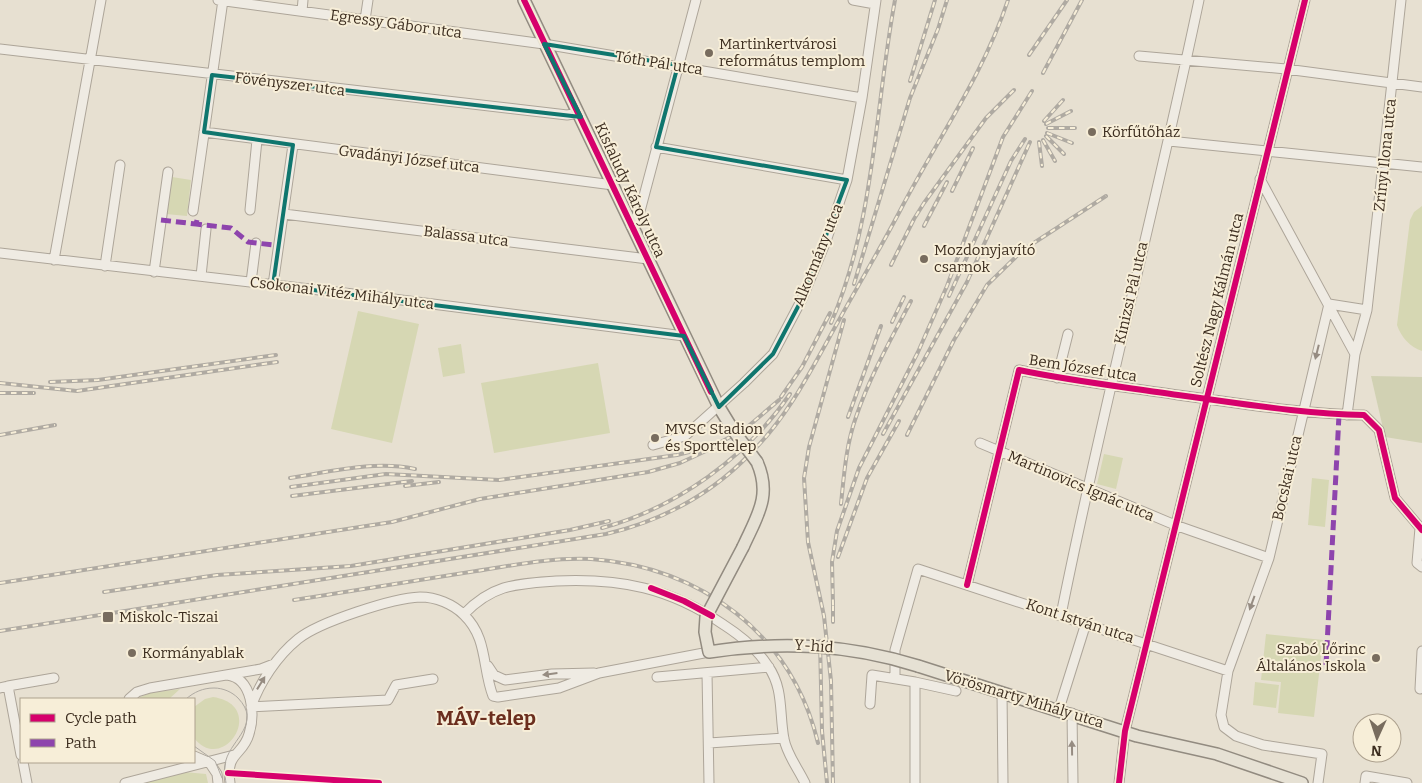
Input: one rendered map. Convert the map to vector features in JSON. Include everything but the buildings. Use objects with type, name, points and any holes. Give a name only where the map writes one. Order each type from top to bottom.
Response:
[{"type":"main road","name":"Kisfaludy Károly utca","points":[[524,0],[719,407],[733,430],[757,462],[764,478],[765,490],[761,504],[743,547],[706,617],[705,632],[709,652]]},
{"type":"main road","name":"Y-híd","points":[[709,652],[758,646],[816,646],[862,651],[918,666]]},
{"type":"main road","name":"Vörösmarty Mihály utca","points":[[918,666],[1156,741],[1217,754],[1302,783]]},
{"type":"street","points":[[54,260],[101,0]]},
{"type":"street","name":"Egressy Gábor utca","points":[[218,0],[544,44]]},
{"type":"street","points":[[193,212],[222,0]]},
{"type":"street","points":[[302,11],[304,0]]},
{"type":"street","points":[[365,20],[368,0]]},
{"type":"street","points":[[632,226],[640,211],[696,0]]},
{"type":"street","points":[[853,0],[875,2]]},
{"type":"street","name":"Kinizsi Pál utca","points":[[1061,615],[1146,230],[1169,141],[1199,0]]},
{"type":"street","name":"Soltész Nagy Kálmán utca","points":[[1119,783],[1125,731],[1286,69],[1305,0]]},
{"type":"street","name":"Zrínyi Ilona utca","points":[[1347,415],[1355,354],[1367,310],[1401,0]]},
{"type":"street","name":"Alkotmány utca","points":[[653,445],[685,436],[719,407],[773,354],[802,299],[826,241],[847,180],[862,98],[875,2]]},
{"type":"street","name":"Tóth Pál utca","points":[[544,44],[862,98]]},
{"type":"street","name":"Fövényszer utca","points":[[0,49],[567,115],[579,113]]},
{"type":"street","points":[[1139,56],[1286,69],[1422,87]]},
{"type":"street","name":"Gvadányi József utca","points":[[204,132],[613,185]]},
{"type":"street","points":[[250,210],[257,140]]},
{"type":"street","points":[[1169,141],[1422,167]]},
{"type":"street","points":[[273,285],[293,144]]},
{"type":"street","points":[[656,147],[847,180]]},
{"type":"street","points":[[105,266],[120,165]]},
{"type":"street","points":[[154,272],[168,172]]},
{"type":"street","points":[[1260,179],[1355,354]]},
{"type":"street","name":"Balassa utca","points":[[284,214],[648,259]]},
{"type":"street","points":[[201,276],[206,229]]},
{"type":"street","points":[[251,282],[256,243]]},
{"type":"street","name":"Csokonai Vitéz Mihály utca","points":[[0,253],[684,336]]},
{"type":"street","points":[[1329,304],[1367,310]]},
{"type":"street","name":"Bocskai utca","points":[[1318,783],[1322,754],[1262,745],[1236,736],[1224,727],[1221,715],[1228,670],[1268,558],[1302,410],[1329,304]]},
{"type":"street","points":[[1057,378],[1068,334]]},
{"type":"street","name":"Bem József utca","points":[[967,585],[1019,370],[1057,378],[1206,399],[1347,415],[1364,415],[1379,430],[1395,498],[1421,529]]},
{"type":"street","name":"Martinovics Ignác utca","points":[[980,443],[1175,525],[1268,558]]},
{"type":"street","points":[[1421,529],[1417,564],[1422,568]]},
{"type":"street","name":"Kont István utca","points":[[895,678],[895,650],[918,569],[1228,670]]},
{"type":"street","points":[[464,614],[486,595],[510,585],[598,580],[631,584],[662,592],[684,601],[712,616],[749,644],[769,667],[780,688],[784,738],[790,757],[805,783]]},
{"type":"street","points":[[251,707],[258,686],[276,662],[295,642],[310,631],[393,602],[421,597],[446,603],[464,614],[478,633],[487,664],[493,696],[510,697],[559,688],[599,673]]},
{"type":"street","points":[[1059,709],[1086,623]]},
{"type":"street","points":[[1420,689],[1422,651]]},
{"type":"street","name":"Y-híd","points":[[599,673],[709,652]]},
{"type":"street","points":[[130,698],[143,690],[261,668],[276,662]]},
{"type":"street","points":[[487,664],[494,675],[505,680],[552,674],[599,673]]},
{"type":"street","points":[[657,676],[769,667]]},
{"type":"street","points":[[707,673],[709,783]]},
{"type":"street","points":[[222,675],[231,676],[242,682],[248,693],[251,707],[252,721],[249,736],[234,755],[228,773],[230,783]]},
{"type":"street","points":[[870,704],[872,675],[956,691]]},
{"type":"street","points":[[20,750],[4,687],[54,678]]},
{"type":"street","points":[[251,707],[388,700],[396,685],[433,679]]},
{"type":"street","points":[[915,682],[915,783]]},
{"type":"street","points":[[1002,692],[1003,783]]},
{"type":"street","points":[[1072,713],[1073,783]]},
{"type":"street","points":[[709,743],[784,738]]},
{"type":"street","points":[[128,782],[234,755]]},
{"type":"street","points":[[195,756],[209,762],[218,779]]},
{"type":"street","points":[[23,763],[27,783]]},
{"type":"street","points":[[1366,780],[1407,783]]},
{"type":"highlighted area","points":[[544,44],[678,65],[656,147],[847,180],[802,299],[773,354],[719,407],[684,336],[273,285],[293,145],[204,132],[212,75],[581,117]]},
{"type":"green space","points":[[172,177],[191,180],[187,216],[166,214]]},
{"type":"green space","points":[[1422,206],[1422,351],[1406,341],[1397,325],[1410,220],[1414,212]]},
{"type":"green space","points":[[358,311],[419,324],[392,443],[331,429]]},
{"type":"green space","points":[[461,344],[465,373],[443,377],[438,348]]},
{"type":"green space","points":[[598,363],[610,433],[494,453],[481,383]]},
{"type":"green space","points":[[1371,376],[1422,377],[1422,443],[1385,437]]},
{"type":"green space","points":[[1104,454],[1123,458],[1116,489],[1097,484]]},
{"type":"green space","points":[[1312,478],[1329,480],[1325,527],[1308,525]]},
{"type":"green space","points":[[1266,634],[1323,640],[1314,717],[1278,713],[1281,682],[1261,680]]},
{"type":"green space","points":[[1255,682],[1279,685],[1276,708],[1253,705]]},
{"type":"green space","points":[[180,689],[170,698],[138,698],[150,693]]},
{"type":"green space","points":[[213,697],[229,703],[237,712],[239,724],[235,735],[228,744],[217,749],[206,747],[195,739],[195,706],[205,699]]},
{"type":"green space","points":[[184,772],[206,774],[208,783],[138,783]]},
{"type":"tram line","points":[[187,698],[195,692],[217,688],[233,694],[245,707],[246,723],[226,760],[226,783]]},
{"type":"tram line","points":[[195,747],[215,761],[222,778]]},
{"type":"railway","points":[[831,323],[846,284],[857,245],[872,163],[895,0]]},
{"type":"railway","points":[[910,81],[935,0]]},
{"type":"railway","points":[[854,284],[910,98],[938,29],[947,0]]},
{"type":"railway","points":[[0,631],[606,534],[646,522],[701,495],[734,470],[749,455],[776,424],[799,391],[974,79],[987,53],[1008,0]]},
{"type":"railway","points":[[1029,55],[1067,0]]},
{"type":"railway","points":[[1043,73],[1082,0]]},
{"type":"railway","points":[[891,265],[924,203],[986,118],[1014,90]]},
{"type":"railway","points":[[833,605],[832,562],[837,531],[859,468],[918,352],[947,286],[1003,137],[1032,91]]},
{"type":"railway","points":[[1044,121],[1063,100]]},
{"type":"railway","points":[[1046,124],[1071,111]]},
{"type":"railway","points":[[1048,128],[1075,128]]},
{"type":"railway","points":[[1047,133],[1072,143]]},
{"type":"railway","points":[[1046,136],[1064,154]]},
{"type":"railway","points":[[949,296],[1011,161],[1025,139]]},
{"type":"railway","points":[[1043,140],[1055,161]]},
{"type":"railway","points":[[883,434],[967,282],[1030,142]]},
{"type":"railway","points":[[1039,142],[1042,166]]},
{"type":"railway","points":[[952,191],[973,148]]},
{"type":"railway","points":[[924,226],[947,182]]},
{"type":"railway","points":[[907,435],[954,340],[987,285],[1023,250],[1106,196]]},
{"type":"railway","points":[[892,322],[904,297]]},
{"type":"railway","points":[[841,504],[844,471],[856,417],[874,372],[911,301]]},
{"type":"railway","points":[[781,397],[802,367],[830,313]]},
{"type":"railway","points":[[833,783],[831,681],[824,616],[808,542],[804,478],[809,447],[844,320]]},
{"type":"railway","points":[[848,417],[881,326]]},
{"type":"railway","points":[[50,382],[98,380],[276,355]]},
{"type":"railway","points":[[0,383],[77,391],[277,362]]},
{"type":"railway","points":[[0,393],[34,393]]},
{"type":"railway","points":[[602,528],[630,519],[657,507],[708,477],[753,439],[790,394]]},
{"type":"railway","points":[[717,444],[745,429],[779,400]]},
{"type":"railway","points":[[838,557],[867,478],[899,421]]},
{"type":"railway","points":[[0,435],[55,425]]},
{"type":"railway","points":[[0,583],[392,522],[480,499],[648,472],[680,463],[723,443]]},
{"type":"railway","points":[[291,487],[386,474],[499,480],[677,455],[693,451]]},
{"type":"railway","points":[[290,478],[368,466],[415,469]]},
{"type":"railway","points":[[292,496],[412,481]]},
{"type":"railway","points":[[405,486],[439,482]]},
{"type":"railway","points":[[104,592],[217,575],[351,566],[570,530],[609,521]]},
{"type":"railway","points":[[294,600],[546,561],[591,559],[631,565],[669,576],[704,592],[736,613],[764,639],[787,669],[805,704],[818,743]]},
{"type":"railway","points":[[833,600],[833,622]]},
{"type":"railway","points":[[820,641],[822,731],[827,783]]},
{"type":"marked path","points":[[161,220],[196,224]]},
{"type":"marked path","points":[[197,220],[196,224],[231,228],[248,242],[273,245]]},
{"type":"marked path","points":[[1326,665],[1339,415]]},
{"type":"cycle path","points":[[524,0],[711,392]]},
{"type":"cycle path","points":[[1119,783],[1125,731],[1305,0]]},
{"type":"cycle path","points":[[967,585],[1019,370],[1098,384],[1271,408],[1317,413],[1364,415],[1379,430],[1395,498],[1422,530]]},
{"type":"cycle path","points":[[651,588],[684,601],[712,616]]},
{"type":"cycle path","points":[[228,773],[379,783]]},
{"type":"place","name":"Martinkertvárosi református templom","points":[[709,53]]},
{"type":"place","name":"Körfűtőház","points":[[1092,132]]},
{"type":"place","name":"Mozdonyjavító csarnok","points":[[924,259]]},
{"type":"place","name":"MVSC Stadion és Sporttelep","points":[[655,438]]},
{"type":"place","name":"Miskolc-Tiszai","points":[[108,617]]},
{"type":"place","name":"Kormányablak","points":[[132,653]]},
{"type":"place","name":"Szabó Lőrinc Általános Iskola","points":[[1376,658]]},
{"type":"district","name":"MÁV-telep","points":[[486,718]]}]
